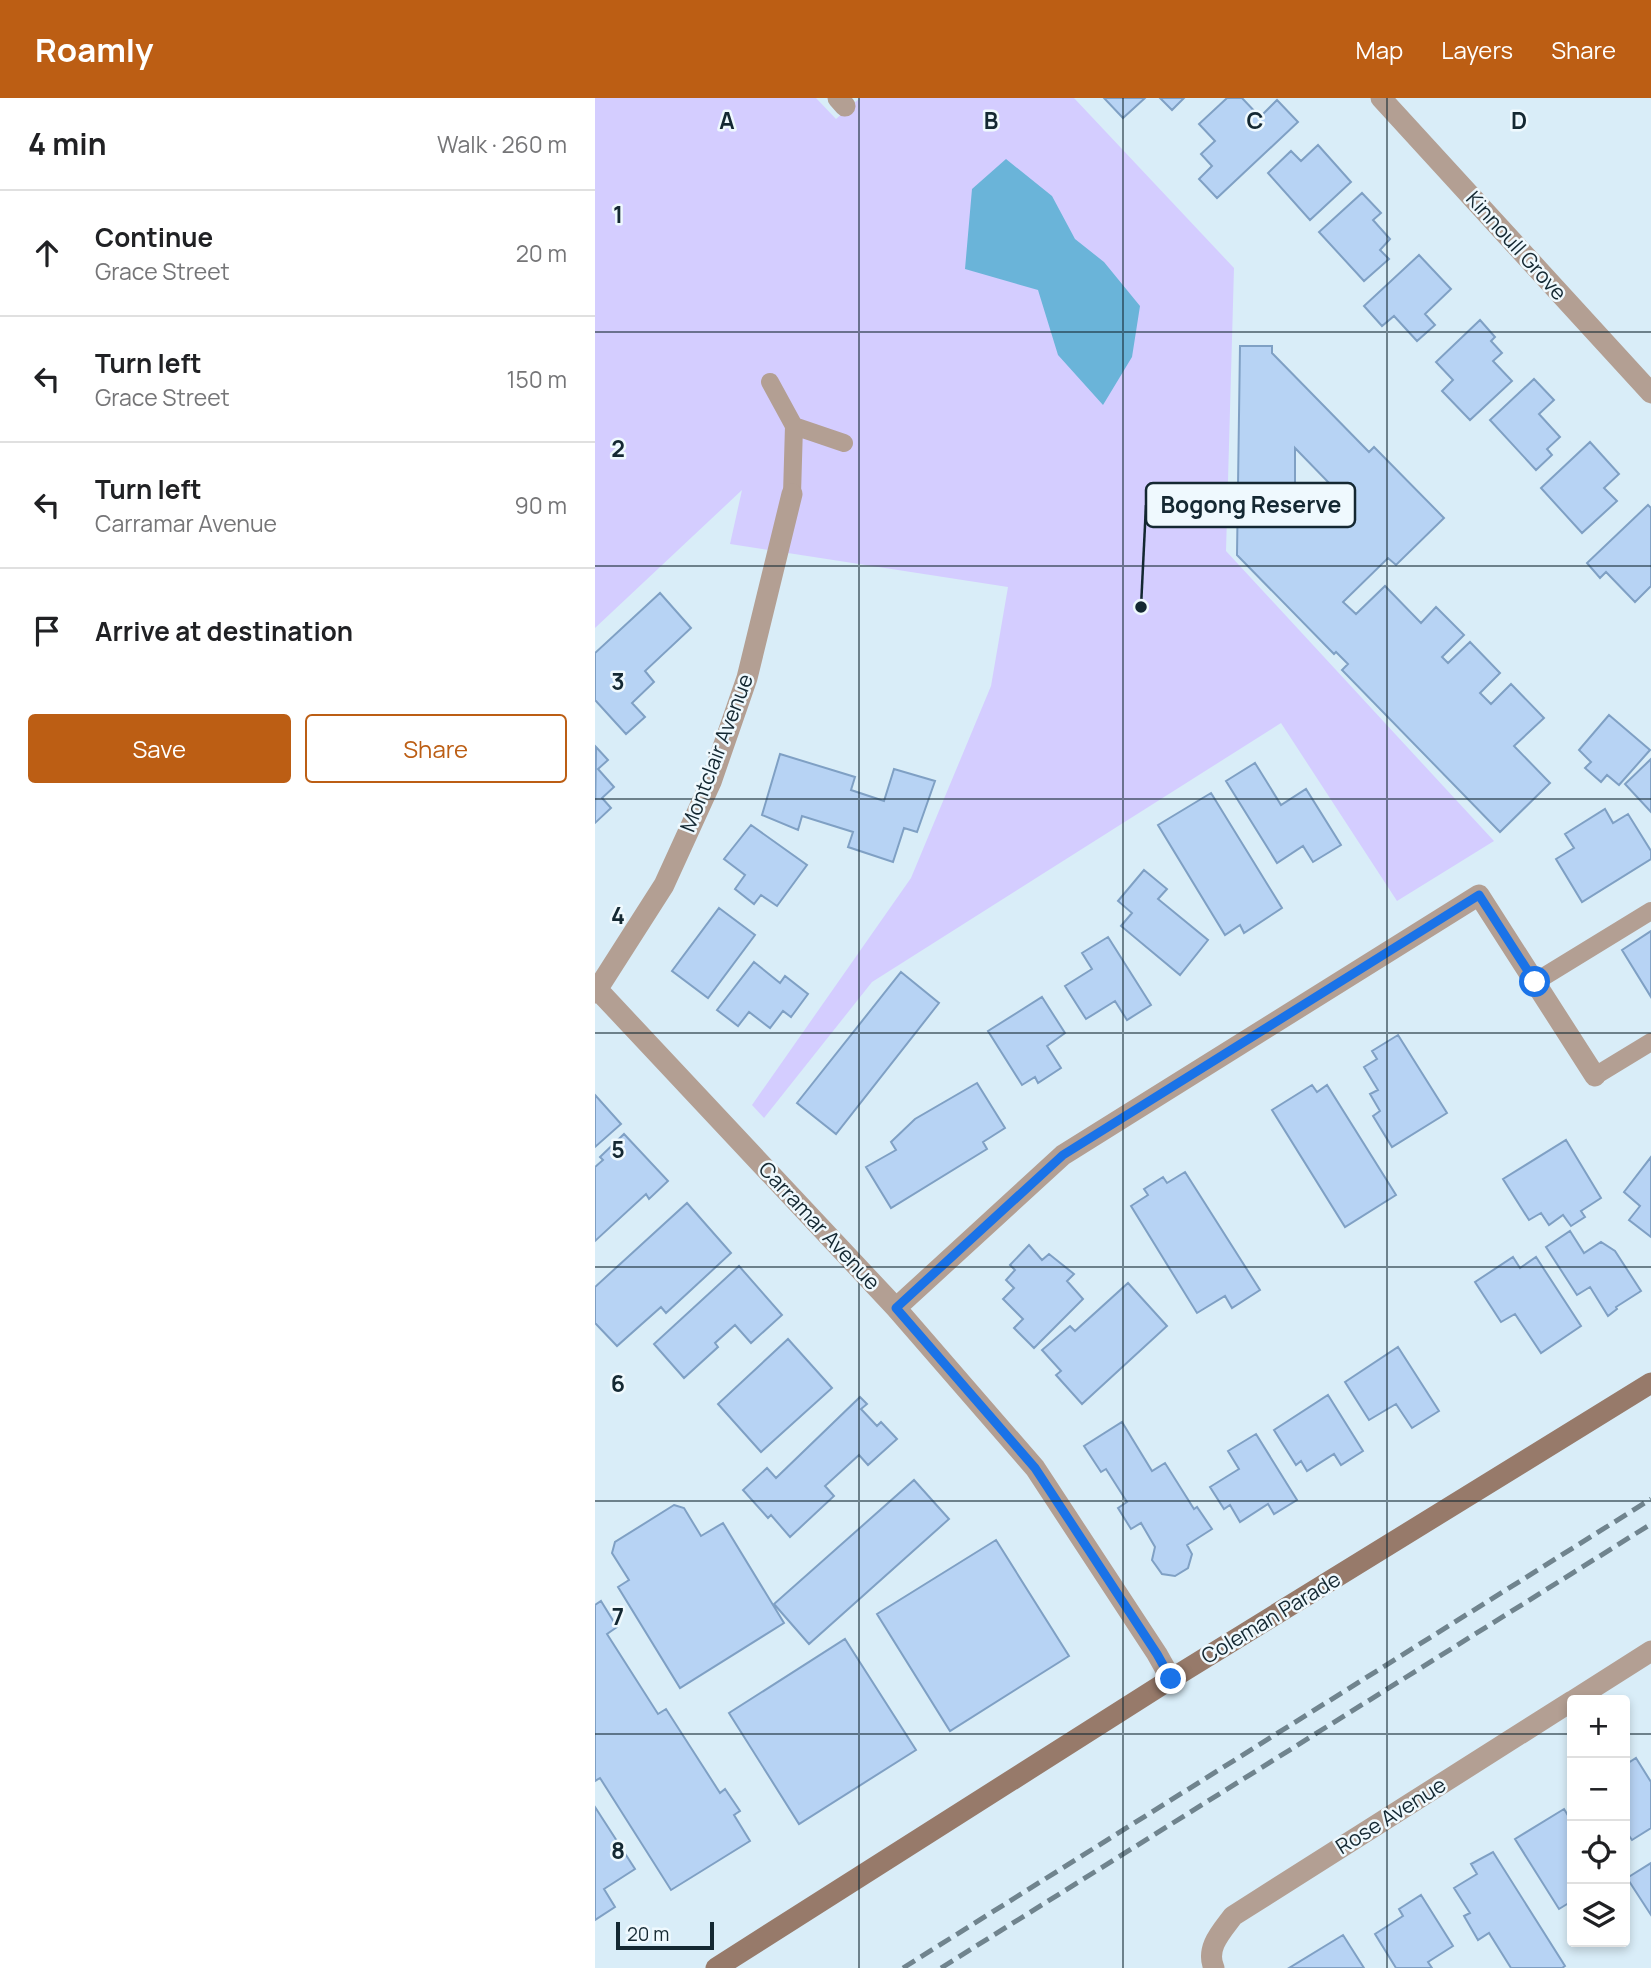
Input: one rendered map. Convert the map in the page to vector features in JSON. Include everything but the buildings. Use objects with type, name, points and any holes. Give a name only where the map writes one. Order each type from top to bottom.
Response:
[{"type":"street","name":"Kinnoull Grove","points":[[1381,98],[1651,393]]},
{"type":"street","name":"Montclair Avenue","points":[[596,991],[664,885],[711,782],[747,678],[792,494]]},
{"type":"street","points":[[896,1308],[1063,1155],[1479,895],[1595,1076]]},
{"type":"street","name":"Carramar Avenue","points":[[596,991],[896,1308],[1035,1468],[1171,1679]]},
{"type":"street","name":"Coleman Parade","points":[[716,1968],[1171,1679],[1651,1383]]},
{"type":"street","name":"Rose Avenue","points":[[1582,1695],[1651,1651]]},
{"type":"street","name":"Rose Avenue","points":[[1214,1968],[1211,1962],[1215,1938],[1233,1916],[1567,1705]]},
{"type":"lane","points":[[769,383],[794,426],[792,494]]},
{"type":"lane","points":[[794,426],[844,443]]},
{"type":"lane","points":[[1535,982],[1651,911]]},
{"type":"lane","points":[[1595,1076],[1651,1042]]},
{"type":"shaded area","points":[[595,98],[816,98],[836,119],[860,98],[1074,98],[1234,268],[1226,551],[1494,841],[1397,901],[1281,723],[872,982],[764,1118],[752,1105],[911,878],[991,686],[1008,587],[730,544],[742,490],[595,628]]},
{"type":"water","points":[[1006,159],[1052,196],[1075,239],[1104,262],[1140,306],[1132,357],[1103,405],[1058,355],[1038,290],[965,269],[972,189]]},
{"type":"railway","points":[[903,1968],[1651,1499]]},
{"type":"railway","points":[[941,1968],[1651,1524]]},
{"type":"place","name":"Bogong Reserve","points":[[1141,607]]},
{"type":"route","points":[[1171,1679],[1035,1468],[896,1308],[1063,1155],[1479,895],[1535,982]]}]
